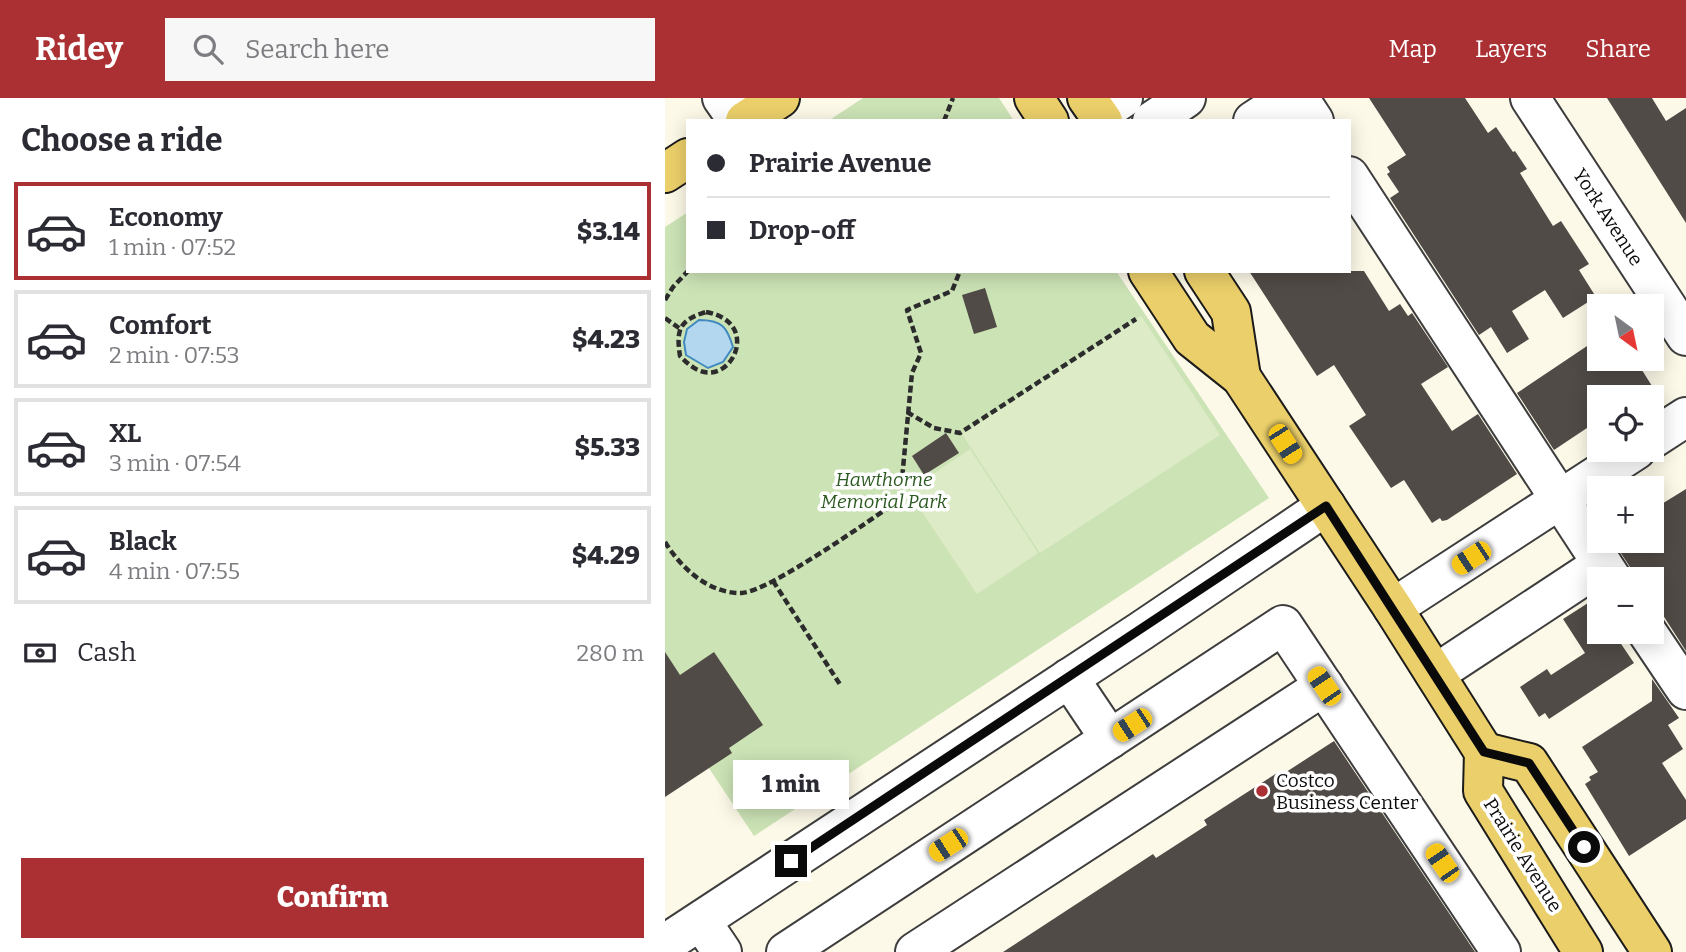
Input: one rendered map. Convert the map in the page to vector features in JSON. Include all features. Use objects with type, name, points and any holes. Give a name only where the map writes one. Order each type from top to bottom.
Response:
[{"type":"main road","points":[[748,119],[780,98]]},
{"type":"main road","points":[[1034,98],[1048,119]]},
{"type":"main road","points":[[665,173],[686,159]]},
{"type":"main road","points":[[1149,273],[1192,338],[1241,377],[1484,752],[1529,763],[1652,952]]},
{"type":"main road","points":[[1205,273],[1231,312],[1241,377]]},
{"type":"main road","name":"Prairie Avenue","points":[[1484,752],[1483,791],[1573,949]]},
{"type":"street","points":[[722,98],[737,119]]},
{"type":"street","points":[[1155,119],[1186,98]]},
{"type":"street","points":[[1256,119],[1288,98]]},
{"type":"street","points":[[1299,98],[1313,119]]},
{"type":"street","name":"York Avenue","points":[[1530,98],[1686,335]]},
{"type":"street","points":[[1351,179],[1604,567]]},
{"type":"street","points":[[1664,431],[1686,417]]},
{"type":"street","points":[[1393,608],[1618,462]]},
{"type":"street","points":[[665,944],[1326,506]]},
{"type":"street","points":[[1435,674],[1587,583]]},
{"type":"street","points":[[786,952],[1283,625],[1501,952]]},
{"type":"street","points":[[1655,644],[1686,690]]},
{"type":"street","points":[[1069,678],[1110,739]]},
{"type":"street","points":[[915,952],[1324,686]]},
{"type":"street","points":[[701,921],[722,952]]},
{"type":"path","points":[[944,119],[953,98]]},
{"type":"path","points":[[665,300],[686,273]]},
{"type":"path","points":[[665,542],[691,573],[712,588],[743,593],[773,581],[900,500],[912,373],[921,353],[907,310],[952,291],[959,273]]},
{"type":"path","points":[[706,312],[722,315],[733,326],[738,340],[736,353],[728,365],[716,372],[699,371],[680,356],[680,328],[691,316],[706,312]]},
{"type":"path","points":[[665,318],[680,328]]},
{"type":"path","points":[[907,412],[934,428],[960,433],[1136,319]]},
{"type":"path","points":[[773,581],[841,686]]},
{"type":"green space","points":[[863,98],[999,98],[1013,119],[831,119]]},
{"type":"green space","name":"Hawthorne Memorial Park","points":[[686,213],[686,273],[1117,273],[1269,498],[754,836],[665,702],[665,227]]},
{"type":"green space","points":[[1141,316],[1220,435],[1040,553],[962,434]]},
{"type":"green space","points":[[970,449],[1038,553],[977,594],[908,491]]},
{"type":"water","points":[[699,320],[713,321],[722,326],[733,347],[723,362],[708,368],[686,355],[684,342],[687,329]]},
{"type":"building","points":[[1369,98],[1465,98],[1488,133],[1496,127],[1527,169],[1520,173],[1553,226],[1561,221],[1589,264],[1579,270],[1594,294],[1587,294],[1587,303],[1563,318],[1545,290],[1512,311],[1529,339],[1507,353],[1491,327],[1479,335],[1390,198],[1399,192],[1387,174],[1390,172],[1387,167],[1406,155]]},
{"type":"building","points":[[1607,98],[1652,98],[1666,121],[1686,108],[1686,223]]},
{"type":"building","points":[[1364,271],[1389,311],[1400,304],[1408,316],[1412,313],[1448,367],[1421,384],[1452,431],[1478,414],[1517,474],[1447,520],[1442,521],[1440,518],[1432,523],[1404,480],[1391,488],[1349,426],[1366,415],[1334,365],[1317,376],[1250,273]]},
{"type":"building","points":[[985,288],[997,327],[974,334],[962,295]]},
{"type":"building","points":[[1587,346],[1587,371],[1643,371],[1651,385],[1587,385],[1587,428],[1554,450],[1517,393]]},
{"type":"building","points":[[946,433],[959,453],[924,475],[912,456]]},
{"type":"building","points":[[1686,489],[1686,651],[1664,617],[1664,567],[1630,567],[1621,553],[1664,553],[1664,503]]},
{"type":"building","points":[[1587,604],[1587,644],[1621,644],[1634,663],[1549,719],[1545,713],[1539,717],[1520,687],[1547,669],[1551,675],[1585,653],[1563,619]]},
{"type":"building","points":[[665,652],[680,675],[714,652],[763,725],[729,748],[732,753],[665,797]]},
{"type":"building","points":[[1652,679],[1679,718],[1668,725],[1683,749],[1662,763],[1686,800],[1686,819],[1629,856],[1585,784],[1591,780],[1589,777],[1598,772],[1582,747],[1652,701]]},
{"type":"building","points":[[1334,741],[1475,952],[1003,952],[1153,854],[1156,858],[1207,825],[1204,820],[1277,773],[1280,776]]},
{"type":"place","name":"Costco Business Center","points":[[1262,791]]},
{"type":"route","points":[[791,861],[1326,506],[1484,752],[1529,763],[1584,847]]}]
